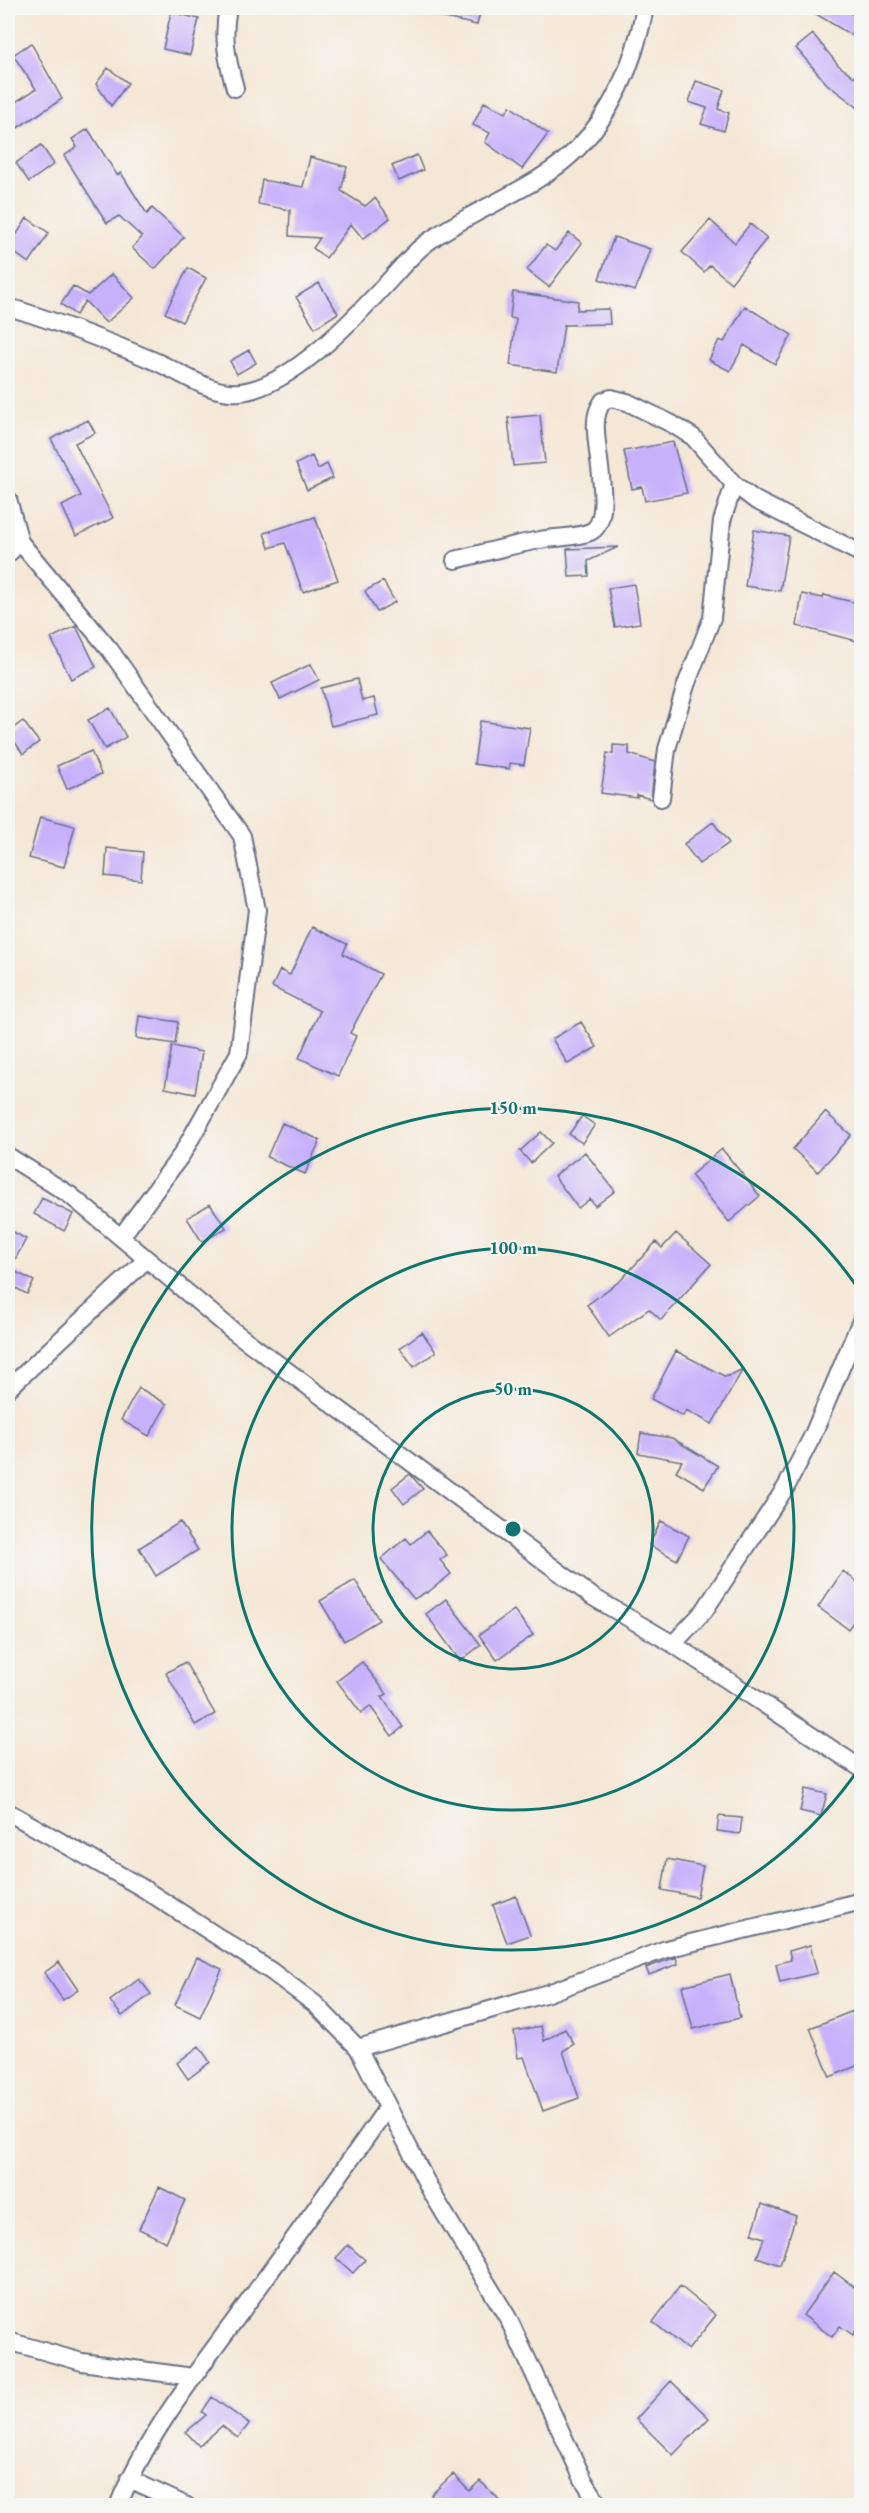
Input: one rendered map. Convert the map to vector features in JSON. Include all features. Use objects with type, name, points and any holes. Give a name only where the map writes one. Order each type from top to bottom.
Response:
[{"type":"street","points":[[228,8],[224,27],[226,57],[235,88]]},
{"type":"street","points":[[8,307],[49,318],[90,334],[156,361],[213,389],[238,392],[261,388],[294,369],[325,344],[430,239],[553,170],[577,149],[600,122],[623,82],[640,33],[645,8]]},
{"type":"street","points":[[454,560],[537,540],[590,532],[598,526],[603,517],[604,505],[596,447],[596,421],[603,400],[611,398],[627,402],[693,437],[734,484],[755,500],[861,554]]},
{"type":"street","points":[[661,798],[667,749],[686,685],[712,618],[722,521],[734,484]]},
{"type":"street","points":[[8,499],[14,548],[110,650],[242,836],[257,910],[239,1053],[182,1154],[121,1237]]},
{"type":"street","points":[[8,1156],[70,1195],[232,1330],[593,1598],[673,1644],[861,1769]]},
{"type":"street","points":[[8,1389],[147,1259]]},
{"type":"street","points":[[673,1644],[704,1611],[786,1487],[812,1437],[861,1318]]},
{"type":"street","points":[[8,1812],[141,1887],[271,1971],[315,2004],[358,2048],[432,2193],[508,2318],[594,2503]]},
{"type":"street","points":[[358,2048],[548,1993],[666,1949],[861,1901]]},
{"type":"street","points":[[118,2505],[146,2448],[194,2377],[387,2108]]},
{"type":"street","points":[[8,2341],[82,2362],[194,2377]]},
{"type":"street","points":[[129,2479],[188,2505]]},
{"type":"building","points":[[428,8],[481,8],[477,25],[427,14]]},
{"type":"building","points":[[806,8],[844,8],[861,21],[861,41]]},
{"type":"building","points":[[171,12],[199,19],[190,55],[163,49]]},
{"type":"building","points":[[813,34],[838,65],[861,82],[861,110],[827,84],[796,48]]},
{"type":"building","points":[[31,43],[62,99],[8,134],[8,107],[36,89],[13,55]]},
{"type":"building","points":[[108,68],[128,83],[111,106],[96,84]]},
{"type":"building","points":[[696,81],[724,90],[718,109],[729,113],[724,131],[701,124],[707,108],[689,102]]},
{"type":"building","points":[[484,102],[506,113],[510,106],[548,134],[522,169],[485,142],[490,133],[473,125]]},
{"type":"building","points":[[88,129],[117,175],[121,173],[147,214],[152,208],[184,237],[155,269],[132,248],[142,237],[119,216],[107,223],[64,156],[77,147],[72,139]]},
{"type":"building","points":[[41,145],[54,164],[29,182],[16,163]]},
{"type":"building","points":[[417,155],[423,170],[399,181],[392,166]]},
{"type":"building","points":[[310,157],[347,167],[341,191],[365,206],[375,198],[390,218],[363,239],[351,224],[326,258],[313,248],[320,238],[289,236],[290,210],[258,204],[262,180],[303,187]]},
{"type":"building","points":[[27,218],[49,233],[29,263],[8,248]]},
{"type":"building","points":[[710,220],[735,243],[750,224],[767,238],[731,283],[710,265],[704,272],[682,252]]},
{"type":"building","points":[[569,233],[582,243],[549,287],[527,270],[546,245],[555,251]]},
{"type":"building","points":[[614,237],[650,249],[635,291],[599,279]]},
{"type":"building","points":[[188,268],[206,278],[182,322],[165,313]]},
{"type":"building","points":[[112,274],[134,298],[106,323],[85,301],[76,315],[61,304],[73,286],[88,295]]},
{"type":"building","points":[[319,283],[338,313],[315,328],[296,297]]},
{"type":"building","points":[[513,292],[578,301],[577,310],[609,309],[610,324],[564,325],[557,372],[510,365],[516,319],[510,318]]},
{"type":"building","points":[[745,306],[792,335],[775,364],[744,345],[730,371],[709,360],[719,340],[724,342]]},
{"type":"building","points":[[249,350],[256,363],[237,374],[230,361]]},
{"type":"building","points":[[540,415],[545,463],[513,466],[508,418]]},
{"type":"building","points":[[88,420],[95,433],[75,443],[113,518],[76,536],[62,506],[81,496],[51,439]]},
{"type":"building","points":[[673,442],[687,493],[645,501],[642,487],[632,489],[624,451]]},
{"type":"building","points":[[312,456],[318,469],[327,464],[333,478],[307,490],[296,464]]},
{"type":"building","points":[[315,517],[338,580],[303,592],[285,543],[269,548],[264,533]]},
{"type":"building","points":[[754,530],[789,536],[780,591],[745,586]]},
{"type":"building","points":[[618,547],[588,561],[589,576],[569,577],[567,549]]},
{"type":"building","points":[[383,581],[395,602],[377,612],[365,591]]},
{"type":"building","points":[[634,584],[640,623],[615,627],[608,588]]},
{"type":"building","points":[[802,594],[823,598],[824,595],[861,604],[861,642],[797,626]]},
{"type":"building","points":[[76,626],[96,667],[71,679],[51,638]]},
{"type":"building","points":[[311,664],[319,680],[280,699],[272,683]]},
{"type":"building","points":[[357,679],[362,701],[374,698],[378,715],[331,726],[321,688]]},
{"type":"building","points":[[110,708],[126,737],[105,749],[88,720]]},
{"type":"building","points":[[23,721],[39,742],[23,754],[8,732]]},
{"type":"building","points":[[480,721],[530,728],[524,765],[510,763],[509,769],[474,764]]},
{"type":"building","points":[[613,745],[629,746],[629,754],[655,762],[651,799],[637,795],[637,798],[601,793],[607,753],[613,754]]},
{"type":"building","points":[[91,751],[101,774],[67,789],[57,766]]},
{"type":"building","points":[[40,817],[75,826],[64,867],[29,858]]},
{"type":"building","points":[[713,822],[729,843],[699,864],[684,844]]},
{"type":"building","points":[[107,848],[143,852],[141,880],[105,876]]},
{"type":"building","points":[[312,927],[347,944],[343,954],[381,974],[350,1033],[356,1036],[338,1076],[299,1058],[320,1011],[272,987],[280,970],[290,975]]},
{"type":"building","points":[[139,1016],[178,1022],[175,1044],[136,1038]]},
{"type":"building","points":[[581,1022],[597,1047],[568,1064],[552,1039]]},
{"type":"building","points":[[172,1046],[202,1052],[195,1094],[165,1088]]},
{"type":"building","points":[[825,1112],[851,1135],[818,1172],[793,1149]]},
{"type":"building","points":[[582,1116],[595,1125],[582,1143],[569,1134]]},
{"type":"building","points":[[282,1123],[320,1140],[305,1174],[267,1157]]},
{"type":"building","points":[[541,1132],[552,1143],[531,1163],[520,1151]]},
{"type":"building","points":[[722,1149],[760,1196],[729,1222],[691,1175]]},
{"type":"building","points":[[585,1152],[615,1191],[595,1206],[590,1199],[578,1208],[554,1176]]},
{"type":"building","points":[[42,1198],[73,1214],[64,1231],[34,1214]]},
{"type":"building","points":[[210,1204],[226,1228],[202,1242],[187,1218]]},
{"type":"building","points":[[8,1229],[26,1239],[10,1269],[34,1281],[27,1294],[8,1284]]},
{"type":"building","points":[[676,1233],[711,1264],[661,1320],[649,1309],[609,1337],[587,1305],[621,1280],[656,1242],[662,1248]]},
{"type":"building","points":[[422,1332],[436,1352],[414,1367],[400,1348]]},
{"type":"building","points":[[676,1351],[726,1377],[743,1369],[712,1424],[686,1410],[683,1416],[651,1399]]},
{"type":"building","points":[[139,1388],[167,1404],[149,1436],[121,1420]]},
{"type":"building","points":[[641,1433],[672,1438],[718,1466],[704,1488],[676,1471],[682,1461],[638,1453]]},
{"type":"building","points":[[410,1474],[423,1489],[404,1504],[392,1488]]},
{"type":"building","points":[[661,1521],[689,1536],[677,1560],[649,1545]]},
{"type":"building","points":[[180,1522],[198,1550],[156,1576],[139,1548]]},
{"type":"building","points":[[427,1531],[447,1555],[440,1560],[451,1574],[427,1593],[414,1599],[381,1559],[406,1538],[411,1544]]},
{"type":"building","points":[[843,1571],[861,1585],[861,1611],[848,1629],[818,1607]]},
{"type":"building","points":[[355,1580],[379,1620],[344,1641],[320,1601]]},
{"type":"building","points":[[446,1599],[481,1645],[460,1661],[426,1614]]},
{"type":"building","points":[[514,1610],[533,1635],[497,1660],[479,1635]]},
{"type":"building","points":[[185,1662],[215,1714],[195,1725],[166,1673]]},
{"type":"building","points":[[362,1662],[387,1694],[382,1697],[403,1727],[392,1736],[370,1706],[361,1713],[337,1681]]},
{"type":"building","points":[[805,1789],[827,1794],[821,1816],[800,1811]]},
{"type":"building","points":[[719,1816],[742,1818],[740,1834],[717,1831]]},
{"type":"building","points":[[667,1859],[703,1866],[697,1897],[662,1890]]},
{"type":"building","points":[[516,1896],[530,1935],[507,1943],[493,1905]]},
{"type":"building","points":[[810,1945],[817,1973],[780,1982],[776,1964],[791,1960],[789,1951]]},
{"type":"building","points":[[197,1957],[222,1969],[200,2017],[175,2005]]},
{"type":"building","points":[[676,1957],[678,1964],[649,1975],[646,1968]]},
{"type":"building","points":[[59,1962],[78,1990],[63,2000],[44,1973]]},
{"type":"building","points":[[730,1974],[740,2018],[693,2029],[682,1986]]},
{"type":"building","points":[[139,1979],[151,1994],[122,2016],[110,2001]]},
{"type":"building","points":[[853,2011],[861,2032],[861,2064],[830,2077],[810,2028]]},
{"type":"building","points":[[541,2026],[544,2041],[565,2029],[574,2044],[563,2051],[579,2098],[543,2111],[524,2057],[518,2058],[514,2031]]},
{"type":"building","points":[[199,2046],[210,2062],[188,2079],[177,2063]]},
{"type":"building","points":[[159,2187],[185,2200],[166,2242],[139,2229]]},
{"type":"building","points":[[762,2204],[796,2216],[780,2265],[757,2257],[764,2238],[752,2234]]},
{"type":"building","points":[[348,2245],[365,2260],[353,2273],[336,2258]]},
{"type":"building","points":[[834,2272],[861,2292],[861,2323],[853,2335],[840,2326],[832,2337],[803,2315]]},
{"type":"building","points":[[680,2286],[716,2315],[688,2350],[653,2322]]},
{"type":"building","points":[[671,2381],[709,2418],[673,2455],[636,2419]]},
{"type":"building","points":[[212,2397],[249,2424],[238,2438],[222,2426],[199,2446],[186,2432],[206,2415],[202,2412]]},
{"type":"building","points":[[453,2474],[469,2491],[480,2481],[505,2505],[441,2505],[431,2495]]}]
